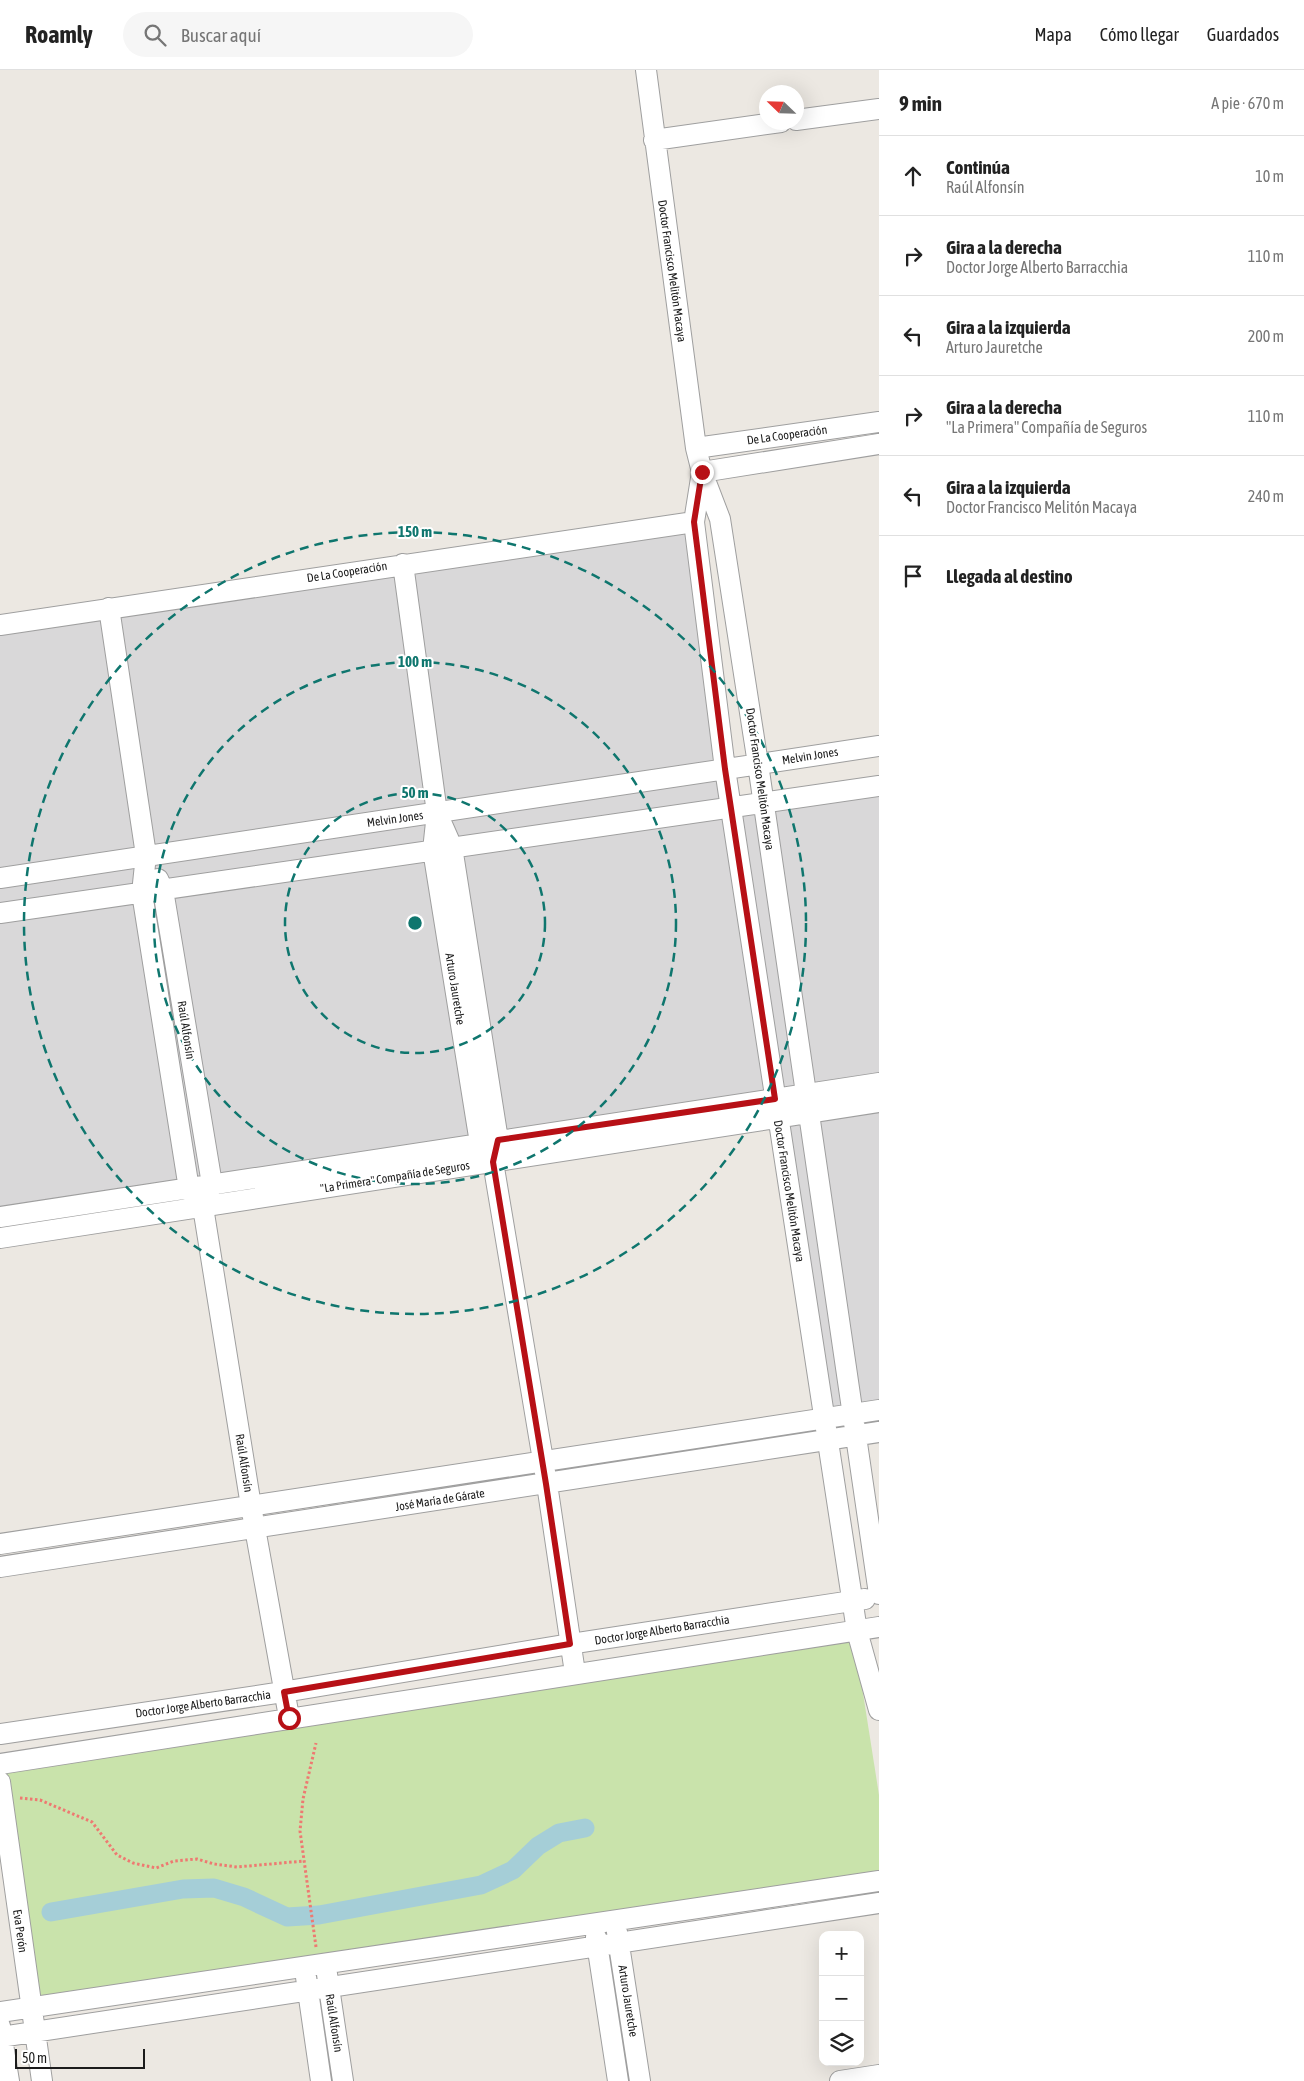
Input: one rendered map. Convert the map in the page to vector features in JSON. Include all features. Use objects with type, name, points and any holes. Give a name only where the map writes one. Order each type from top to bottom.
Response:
[{"type":"street","name":"Doctor Francisco Melitón Macaya","points":[[646,70],[696,448],[702,472],[720,519],[764,803],[879,1596]]},
{"type":"street","points":[[804,119],[879,109]]},
{"type":"street","points":[[654,140],[759,125]]},
{"type":"street","name":"De La Cooperación","points":[[696,448],[879,422]]},
{"type":"street","name":"De La Cooperación","points":[[702,472],[879,444]]},
{"type":"street","name":"Doctor Francisco Melitón Macaya","points":[[702,472],[694,522],[730,808],[857,1631],[878,1697]]},
{"type":"street","name":"De La Cooperación","points":[[0,625],[694,522]]},
{"type":"street","name":"Arturo Jauretche","points":[[403,564],[442,848],[575,1673]]},
{"type":"street","name":"Raúl Alfonsín","points":[[109,608],[146,855],[142,893],[189,1189],[203,1207],[251,1506],[289,1718]]},
{"type":"street","name":"Melvin Jones","points":[[0,878],[879,746]]},
{"type":"street","points":[[0,913],[879,786]]},
{"type":"street","name":"Raúl Alfonsín","points":[[146,855],[163,890],[212,1184]]},
{"type":"street","name":"\"La Primera\" Compañía de Seguros","points":[[0,1238],[493,1162],[807,1104],[879,1083]]},
{"type":"street","name":"\"La Primera\" Compañía de Seguros","points":[[807,1104],[879,1102]]},
{"type":"street","name":"\"La Primera\" Compañía de Seguros","points":[[0,1217],[489,1142],[776,1109]]},
{"type":"street","points":[[203,1207],[212,1184]]},
{"type":"street","name":"José María de Gárate","points":[[0,1544],[879,1410]]},
{"type":"street","name":"José María de Gárate","points":[[0,1567],[879,1432]]},
{"type":"street","name":"Doctor Jorge Alberto Barracchia","points":[[0,1734],[284,1692],[570,1644],[879,1596]]},
{"type":"street","name":"Doctor Jorge Alberto Barracchia","points":[[0,1764],[879,1627]]},
{"type":"street","name":"Eva Perón","points":[[0,1782],[30,2008],[42,2081]]},
{"type":"street","points":[[0,2012],[594,1925],[879,1881]]},
{"type":"street","points":[[9,2081],[1,2033],[34,2032],[328,1986],[619,1945],[879,1903]]},
{"type":"street","name":"Arturo Jauretche","points":[[615,1921],[640,2081]]},
{"type":"street","name":"Arturo Jauretche","points":[[594,1925],[618,2081]]},
{"type":"street","name":"Raúl Alfonsín","points":[[326,1964],[343,2081]]},
{"type":"street","name":"Raúl Alfonsín","points":[[305,1967],[321,2081]]},
{"type":"street","points":[[840,2081],[879,2075]]},
{"type":"path","points":[[314,1936],[300,1831],[303,1799],[316,1743]]},
{"type":"path","points":[[3,1802],[23,1798],[40,1800],[92,1822],[117,1854],[133,1863],[156,1868],[174,1861],[197,1859],[214,1864],[237,1867],[304,1861]]},
{"type":"shaded area","points":[[694,522],[730,808],[879,786],[879,1410],[824,1419],[778,1118],[0,1217],[0,625]]},
{"type":"green space","points":[[854,1636],[879,1795],[879,1876],[35,2002],[3,1768]]},
{"type":"waterway","points":[[51,1912],[183,1889],[214,1888],[244,1897],[287,1917],[319,1915],[481,1885],[513,1870],[538,1846],[559,1833],[585,1828]]},
{"type":"route","points":[[289,1718],[284,1692],[570,1644],[546,1484],[493,1162],[498,1140],[775,1099],[725,769],[694,522],[702,472]]}]
